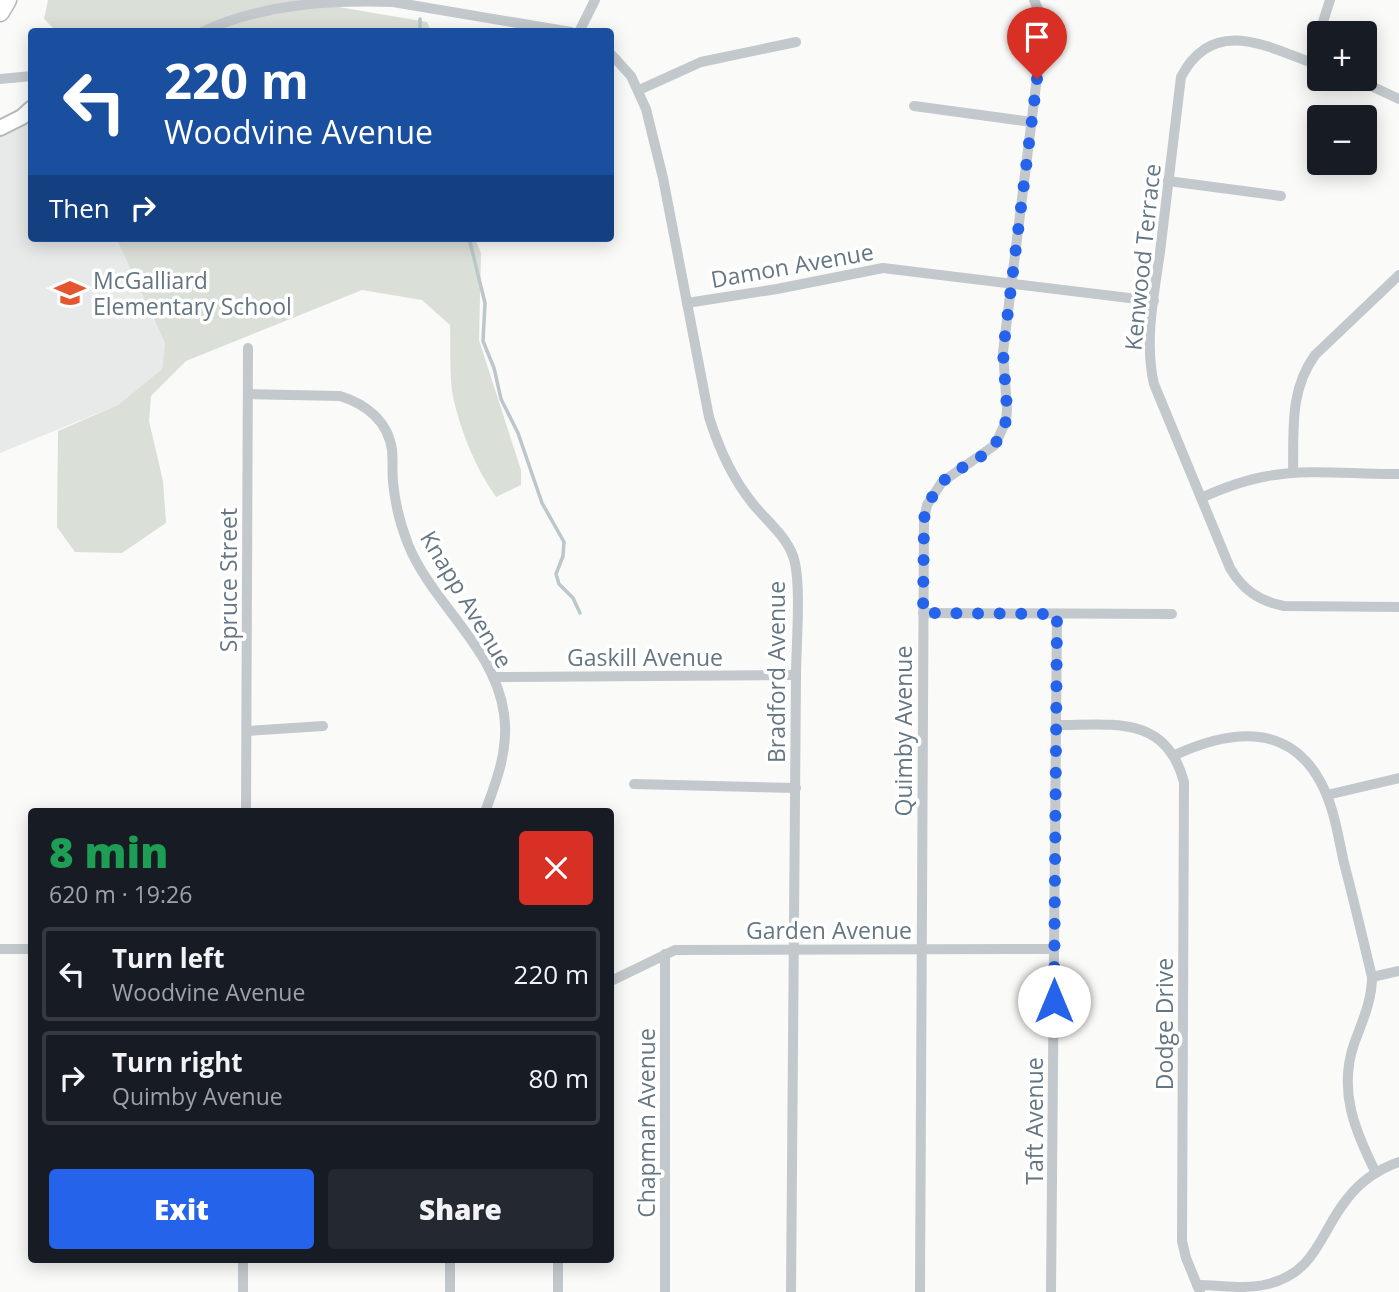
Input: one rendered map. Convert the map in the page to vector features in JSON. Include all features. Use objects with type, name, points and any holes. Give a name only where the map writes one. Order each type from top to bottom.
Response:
[{"type":"highway","points":[[0,12],[7,0]]},
{"type":"main road","points":[[0,128],[28,112]]},
{"type":"street","points":[[581,28],[595,0]]},
{"type":"street","name":"Quimby Avenue","points":[[920,1292],[924,519],[927,505],[942,482],[995,445],[1006,421],[1003,352],[1042,37],[1034,0]]},
{"type":"street","points":[[1326,21],[1331,0]]},
{"type":"street","points":[[210,28],[258,12],[296,5],[366,1],[393,2],[547,28]]},
{"type":"street","name":"Kenwood Terrace","points":[[1307,61],[1247,40],[1233,39],[1208,46],[1198,53],[1181,76],[1149,348],[1154,384],[1230,568],[1246,590],[1257,598],[1284,606],[1399,607]]},
{"type":"street","points":[[639,90],[701,62],[796,43]]},
{"type":"street","name":"Bradford Avenue","points":[[614,57],[631,76],[646,109],[663,178],[709,417],[716,440],[739,485],[785,541],[793,556],[796,578],[796,788],[791,1292]]},
{"type":"street","points":[[0,79],[28,76]]},
{"type":"street","points":[[1377,89],[1399,99]]},
{"type":"street","points":[[914,106],[1032,122]]},
{"type":"street","points":[[1168,181],[1281,196]]},
{"type":"street","name":"Damon Avenue","points":[[687,303],[883,268],[1154,301]]},
{"type":"street","points":[[1293,473],[1295,398],[1307,368],[1315,355],[1399,275]]},
{"type":"street","name":"Spruce Street","points":[[246,808],[248,348]]},
{"type":"street","name":"Knapp Avenue","points":[[248,394],[340,396],[354,400],[368,408],[389,438],[396,506],[410,547],[421,569],[485,661],[494,677],[504,713],[504,752],[500,773],[487,808]]},
{"type":"street","points":[[1201,498],[1245,480],[1293,473],[1399,474]]},
{"type":"street","points":[[923,613],[1172,614]]},
{"type":"street","name":"Taft Avenue","points":[[1051,1292],[1057,614]]},
{"type":"street","name":"Gaskill Avenue","points":[[494,677],[796,675]]},
{"type":"street","points":[[1056,725],[1134,727],[1157,738],[1175,755],[1216,738],[1234,735],[1264,738],[1294,752],[1307,763],[1321,782],[1327,795],[1373,977],[1372,993],[1348,1071],[1349,1095],[1357,1134],[1376,1173]]},
{"type":"street","points":[[247,731],[323,726]]},
{"type":"street","name":"Dodge Drive","points":[[1175,755],[1185,791],[1182,1241],[1199,1289]]},
{"type":"street","points":[[1327,795],[1399,778]]},
{"type":"street","points":[[634,784],[796,788]]},
{"type":"street","name":"Garden Avenue","points":[[614,980],[675,950],[1054,948]]},
{"type":"street","points":[[0,949],[28,949]]},
{"type":"street","name":"Chapman Avenue","points":[[665,954],[665,1292]]},
{"type":"street","points":[[1373,977],[1399,971]]},
{"type":"street","points":[[1199,1289],[1269,1284],[1284,1278],[1311,1258],[1345,1200],[1376,1173],[1399,1162]]},
{"type":"street","points":[[243,1263],[243,1292]]},
{"type":"street","points":[[450,1263],[450,1292]]},
{"type":"street","points":[[558,1263],[558,1292]]},
{"type":"shaded area","points":[[48,0],[297,0],[427,22],[430,28],[53,28],[44,19]]},
{"type":"shaded area","name":"McGalliard Elementary School","points":[[28,116],[28,242],[118,242],[165,343],[162,369],[118,405],[0,453],[0,131]]},
{"type":"shaded area","points":[[118,242],[477,242],[481,253],[479,340],[521,470],[521,485],[496,497],[470,449],[453,397],[450,325],[422,300],[362,290],[186,361],[151,396],[149,421],[163,481],[166,523],[122,553],[75,552],[57,527],[58,431],[118,405],[162,369],[165,343]]},
{"type":"waterway","points":[[420,19],[420,28]]},
{"type":"waterway","points":[[470,242],[485,303],[483,341],[494,368],[501,399],[518,433],[542,503],[564,542],[563,556],[556,574],[559,584],[573,598],[580,613]]},
{"type":"place","name":"McGalliard Elementary School","points":[[70,293]]},
{"type":"route","points":[[1037,79],[1003,352],[1006,421],[995,445],[942,482],[927,505],[924,519],[923,613],[1057,614],[1054,1001]]}]
